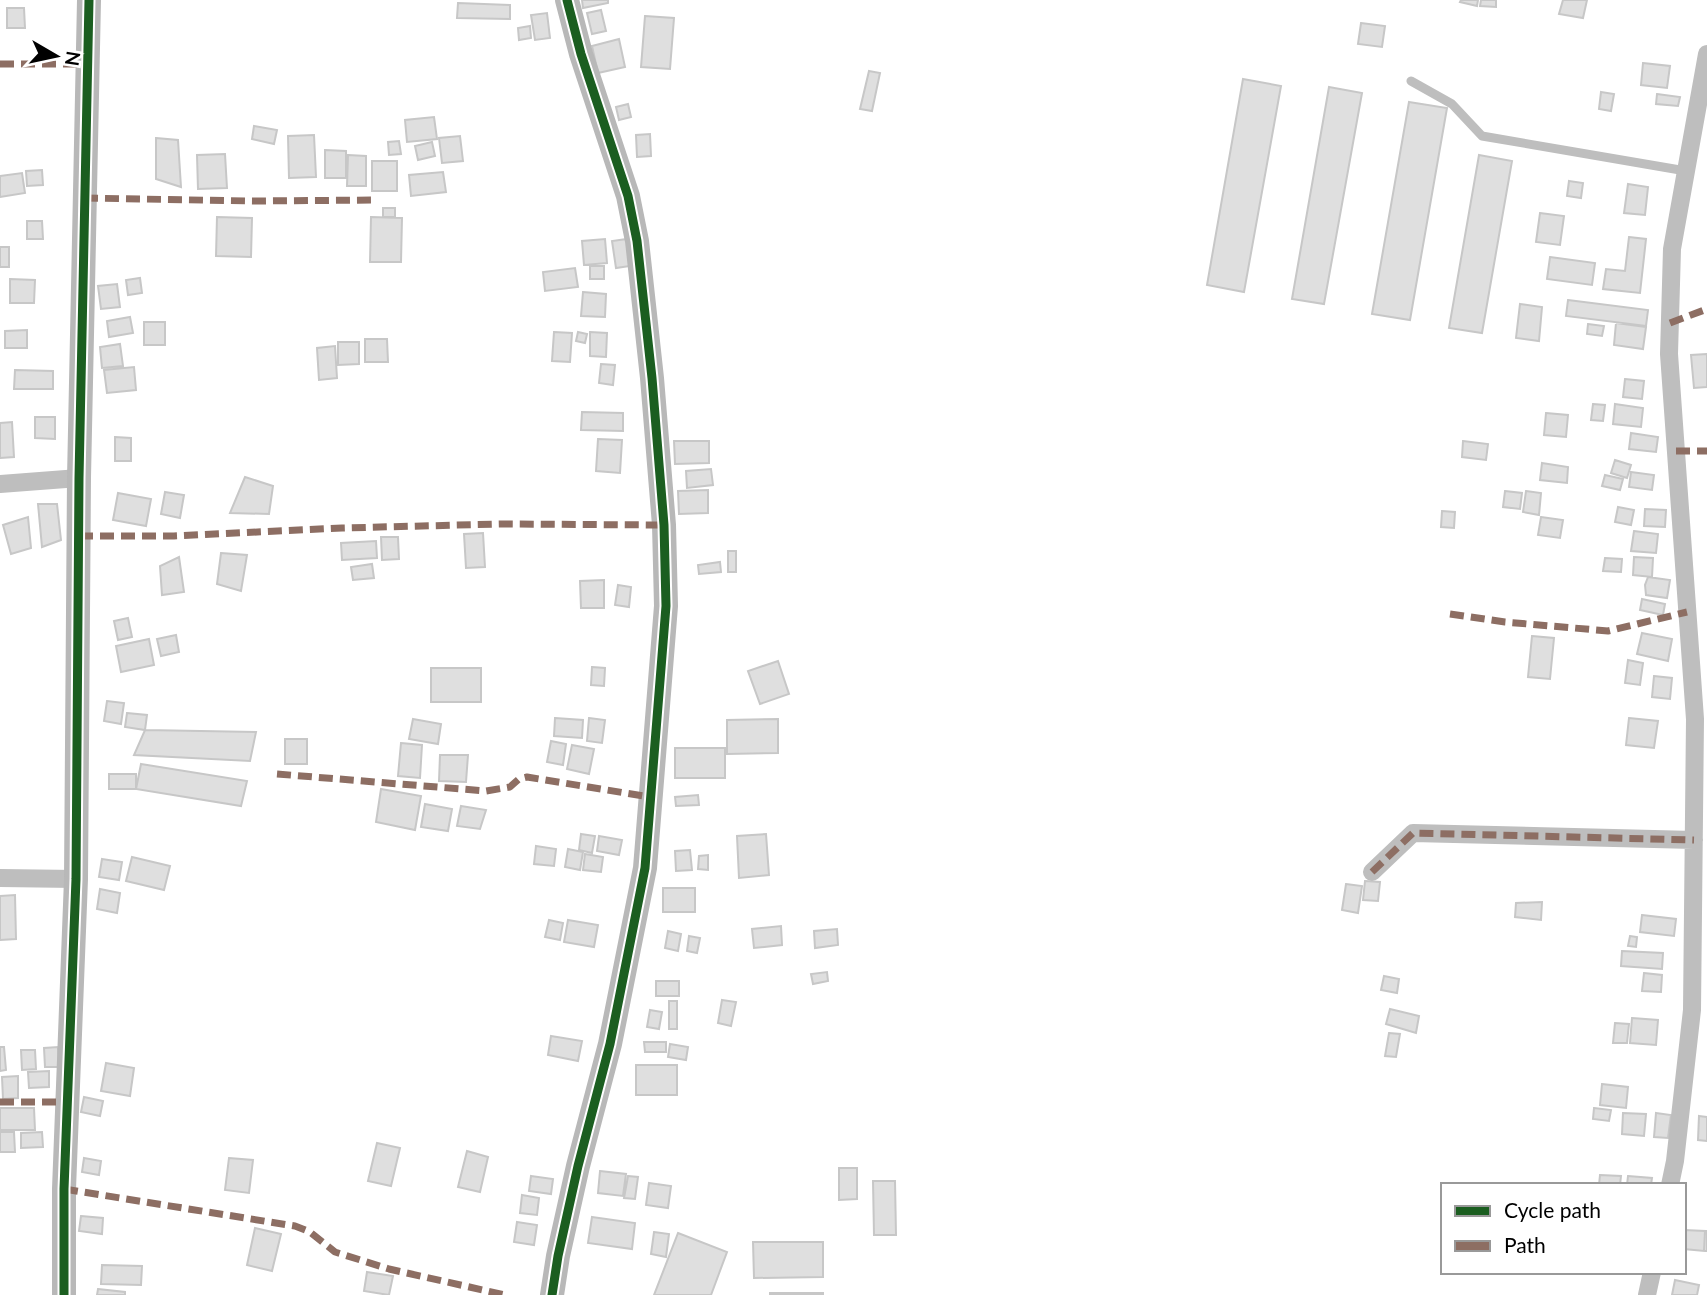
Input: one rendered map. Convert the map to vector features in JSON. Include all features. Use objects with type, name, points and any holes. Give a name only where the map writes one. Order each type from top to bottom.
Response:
[{"type":"street","points":[[64,1295],[65,1164],[76,879],[79,478],[89,0]]},
{"type":"street","points":[[552,1295],[575,1179],[610,1044],[645,868],[666,606],[662,501],[638,241],[628,196],[581,54],[567,0]]},
{"type":"street","points":[[1670,1183],[1692,1010],[1695,840],[1695,719],[1669,354],[1672,249],[1707,54]]},
{"type":"street","points":[[0,484],[79,478]]},
{"type":"street","points":[[1372,872],[1413,833],[1695,840]]},
{"type":"street","points":[[0,878],[76,879]]},
{"type":"street","points":[[1647,1295],[1652,1274]]},
{"type":"lane","points":[[1412,81],[1452,104],[1482,136],[1686,171]]},
{"type":"building","points":[[582,0],[608,0],[608,3],[583,8]]},
{"type":"building","points":[[1478,0],[1477,6],[1460,2]]},
{"type":"building","points":[[1481,0],[1496,0],[1496,7],[1480,6]]},
{"type":"building","points":[[1563,0],[1587,0],[1583,18],[1559,14]]},
{"type":"building","points":[[458,3],[510,5],[510,19],[457,18]]},
{"type":"building","points":[[7,8],[24,8],[25,28],[7,28]]},
{"type":"building","points":[[601,10],[606,31],[592,34],[587,13]]},
{"type":"building","points":[[547,13],[550,38],[535,40],[531,15]]},
{"type":"building","points":[[645,16],[674,18],[670,69],[641,67]]},
{"type":"building","points":[[1361,23],[1385,26],[1382,47],[1358,44]]},
{"type":"building","points":[[530,26],[531,38],[519,40],[518,28]]},
{"type":"building","points":[[619,39],[625,67],[598,73],[592,46]]},
{"type":"building","points":[[1643,63],[1670,66],[1667,88],[1641,85]]},
{"type":"building","points":[[869,71],[880,73],[872,111],[860,109]]},
{"type":"building","points":[[1243,79],[1281,86],[1244,292],[1207,285]]},
{"type":"building","points":[[1329,87],[1362,93],[1324,304],[1292,299]]},
{"type":"building","points":[[1601,92],[1614,94],[1611,111],[1599,109]]},
{"type":"building","points":[[1657,94],[1680,97],[1678,106],[1656,104]]},
{"type":"building","points":[[1409,102],[1447,108],[1410,320],[1372,314]]},
{"type":"building","points":[[628,104],[631,117],[619,120],[616,107]]},
{"type":"building","points":[[434,117],[437,139],[407,142],[405,120]]},
{"type":"building","points":[[254,126],[277,130],[274,144],[252,139]]},
{"type":"building","points":[[650,134],[651,156],[637,157],[636,135]]},
{"type":"building","points":[[314,135],[316,177],[289,178],[288,136]]},
{"type":"building","points":[[460,136],[463,161],[442,163],[439,138]]},
{"type":"building","points":[[156,138],[178,140],[181,187],[156,179]]},
{"type":"building","points":[[399,141],[401,154],[389,155],[388,142]]},
{"type":"building","points":[[432,142],[435,156],[418,160],[415,146]]},
{"type":"building","points":[[325,150],[346,151],[346,178],[325,178]]},
{"type":"building","points":[[225,154],[227,188],[198,189],[197,155]]},
{"type":"building","points":[[348,155],[366,156],[366,186],[347,186]]},
{"type":"building","points":[[1479,155],[1512,161],[1482,333],[1449,328]]},
{"type":"building","points":[[372,161],[397,161],[397,191],[372,191]]},
{"type":"building","points":[[42,170],[43,185],[27,186],[26,171]]},
{"type":"building","points":[[443,172],[446,192],[411,196],[409,175]]},
{"type":"building","points":[[22,173],[25,193],[0,197],[0,176]]},
{"type":"building","points":[[1569,181],[1583,183],[1581,198],[1567,196]]},
{"type":"building","points":[[1628,184],[1648,187],[1645,215],[1624,213]]},
{"type":"building","points":[[383,208],[395,208],[395,217],[383,217]]},
{"type":"building","points":[[1540,213],[1564,216],[1560,245],[1536,242]]},
{"type":"building","points":[[217,217],[252,218],[251,257],[216,256]]},
{"type":"building","points":[[371,217],[402,218],[401,262],[370,262]]},
{"type":"building","points":[[27,221],[42,221],[43,239],[27,239]]},
{"type":"building","points":[[1629,237],[1646,239],[1640,293],[1603,289],[1606,269],[1625,271]]},
{"type":"building","points":[[605,239],[607,263],[584,265],[582,241]]},
{"type":"building","points":[[627,239],[630,266],[616,268],[612,241]]},
{"type":"building","points":[[0,247],[9,247],[9,267],[0,267]]},
{"type":"building","points":[[1550,257],[1595,263],[1592,285],[1547,279]]},
{"type":"building","points":[[590,266],[604,266],[604,279],[590,279]]},
{"type":"building","points":[[575,268],[578,287],[545,291],[543,272]]},
{"type":"building","points":[[140,278],[142,293],[128,295],[126,280]]},
{"type":"building","points":[[10,279],[35,280],[34,303],[10,303]]},
{"type":"building","points":[[117,284],[120,307],[101,309],[98,286]]},
{"type":"building","points":[[583,292],[606,294],[605,317],[581,316]]},
{"type":"building","points":[[1568,300],[1648,310],[1646,326],[1566,316]]},
{"type":"building","points":[[1520,304],[1542,307],[1539,341],[1516,338]]},
{"type":"building","points":[[130,317],[133,333],[109,337],[107,321]]},
{"type":"building","points":[[144,322],[165,322],[165,345],[144,345]]},
{"type":"building","points":[[1616,323],[1646,327],[1643,349],[1614,345]]},
{"type":"building","points":[[1588,324],[1604,326],[1602,336],[1587,334]]},
{"type":"building","points":[[27,330],[27,348],[5,348],[5,331]]},
{"type":"building","points":[[554,332],[572,333],[570,362],[552,361]]},
{"type":"building","points":[[578,332],[587,334],[585,343],[576,341]]},
{"type":"building","points":[[590,332],[607,333],[606,357],[590,356]]},
{"type":"building","points":[[365,339],[387,339],[388,362],[365,362]]},
{"type":"building","points":[[338,342],[359,342],[359,364],[338,365]]},
{"type":"building","points":[[120,344],[123,366],[102,368],[100,347]]},
{"type":"building","points":[[335,346],[337,378],[319,380],[317,348]]},
{"type":"building","points":[[1707,354],[1707,387],[1694,388],[1691,355]]},
{"type":"building","points":[[601,364],[615,365],[613,385],[599,383]]},
{"type":"building","points":[[134,367],[136,390],[107,393],[104,370]]},
{"type":"building","points":[[15,370],[53,371],[53,389],[14,389]]},
{"type":"building","points":[[1625,379],[1644,381],[1642,399],[1623,397]]},
{"type":"building","points":[[1593,404],[1605,405],[1603,421],[1591,420]]},
{"type":"building","points":[[1615,404],[1643,408],[1641,427],[1613,424]]},
{"type":"building","points":[[582,412],[623,413],[623,431],[581,430]]},
{"type":"building","points":[[1546,413],[1568,415],[1566,437],[1544,435]]},
{"type":"building","points":[[35,417],[55,417],[55,439],[35,438]]},
{"type":"building","points":[[12,422],[14,457],[0,458],[0,423]]},
{"type":"building","points":[[1631,433],[1658,437],[1656,452],[1629,449]]},
{"type":"building","points":[[115,437],[131,438],[131,461],[115,461]]},
{"type":"building","points":[[598,439],[622,440],[620,473],[596,471]]},
{"type":"building","points":[[674,441],[709,441],[709,463],[675,464]]},
{"type":"building","points":[[1463,441],[1488,444],[1486,460],[1462,457]]},
{"type":"building","points":[[1615,460],[1631,465],[1627,478],[1611,473]]},
{"type":"building","points":[[1542,463],[1568,467],[1567,483],[1540,480]]},
{"type":"building","points":[[711,469],[713,485],[687,488],[686,471]]},
{"type":"building","points":[[1631,472],[1654,475],[1652,490],[1629,487]]},
{"type":"building","points":[[1605,475],[1623,479],[1620,490],[1602,486]]},
{"type":"building","points":[[245,477],[273,486],[269,514],[230,513]]},
{"type":"building","points":[[708,490],[708,513],[679,514],[678,491]]},
{"type":"building","points":[[1505,491],[1522,493],[1520,509],[1503,507]]},
{"type":"building","points":[[1526,491],[1541,493],[1539,515],[1523,512]]},
{"type":"building","points":[[165,492],[184,495],[180,518],[161,514]]},
{"type":"building","points":[[118,493],[151,499],[146,526],[113,520]]},
{"type":"building","points":[[38,504],[57,504],[61,540],[42,547]]},
{"type":"building","points":[[1618,507],[1634,510],[1631,525],[1615,522]]},
{"type":"building","points":[[1645,509],[1666,510],[1665,527],[1644,526]]},
{"type":"building","points":[[1442,511],[1455,512],[1454,528],[1441,527]]},
{"type":"building","points":[[28,517],[31,548],[11,554],[3,525]]},
{"type":"building","points":[[1541,517],[1563,520],[1560,538],[1538,535]]},
{"type":"building","points":[[1634,531],[1658,534],[1656,553],[1631,551]]},
{"type":"building","points":[[483,533],[485,567],[466,568],[464,534]]},
{"type":"building","points":[[381,537],[398,537],[399,559],[382,560]]},
{"type":"building","points":[[376,541],[377,558],[342,560],[341,543]]},
{"type":"building","points":[[728,551],[736,551],[736,572],[728,572]]},
{"type":"building","points":[[221,553],[247,555],[241,591],[217,584]]},
{"type":"building","points":[[179,557],[184,592],[162,595],[160,566]]},
{"type":"building","points":[[1634,557],[1653,558],[1652,577],[1633,575]]},
{"type":"building","points":[[1605,558],[1622,559],[1621,572],[1603,571]]},
{"type":"building","points":[[720,562],[721,572],[699,574],[698,565]]},
{"type":"building","points":[[372,564],[374,578],[353,580],[351,567]]},
{"type":"building","points":[[1648,577],[1670,580],[1667,598],[1646,595]]},
{"type":"building","points":[[604,580],[604,608],[581,608],[580,581]]},
{"type":"building","points":[[618,585],[631,587],[629,607],[615,605]]},
{"type":"building","points":[[1642,599],[1665,604],[1663,615],[1640,610]]},
{"type":"building","points":[[128,618],[132,637],[118,640],[114,621]]},
{"type":"building","points":[[1642,633],[1672,639],[1668,661],[1637,654]]},
{"type":"building","points":[[176,635],[179,652],[161,656],[157,639]]},
{"type":"building","points":[[1532,636],[1554,638],[1550,679],[1528,677]]},
{"type":"building","points":[[149,639],[154,665],[121,672],[116,646]]},
{"type":"building","points":[[1628,660],[1643,663],[1640,685],[1625,683]]},
{"type":"building","points":[[778,661],[789,694],[760,704],[748,671]]},
{"type":"building","points":[[592,667],[605,668],[604,686],[591,685]]},
{"type":"building","points":[[431,668],[481,668],[481,702],[431,702]]},
{"type":"building","points":[[1654,676],[1672,678],[1670,699],[1652,697]]},
{"type":"building","points":[[107,701],[124,703],[121,724],[104,721]]},
{"type":"building","points":[[127,713],[147,715],[145,730],[125,727]]},
{"type":"building","points":[[555,718],[583,720],[582,738],[554,736]]},
{"type":"building","points":[[589,718],[605,720],[602,743],[587,741]]},
{"type":"building","points":[[1629,718],[1658,721],[1654,748],[1626,745]]},
{"type":"building","points":[[413,719],[441,724],[438,744],[409,739]]},
{"type":"building","points":[[778,719],[778,753],[727,754],[727,720]]},
{"type":"building","points":[[145,730],[256,732],[250,761],[134,755]]},
{"type":"building","points":[[285,739],[307,739],[307,764],[285,764]]},
{"type":"building","points":[[551,741],[566,744],[563,765],[547,762]]},
{"type":"building","points":[[401,743],[422,745],[420,778],[398,776]]},
{"type":"building","points":[[572,745],[594,749],[589,774],[567,769]]},
{"type":"building","points":[[675,748],[725,748],[725,778],[675,778]]},
{"type":"building","points":[[440,755],[468,755],[466,782],[439,781]]},
{"type":"building","points":[[141,764],[247,781],[241,806],[136,789]]},
{"type":"building","points":[[109,774],[136,774],[136,789],[109,789]]},
{"type":"building","points":[[381,789],[421,796],[415,830],[376,822]]},
{"type":"building","points":[[698,795],[699,805],[676,806],[675,797]]},
{"type":"building","points":[[425,804],[452,809],[448,831],[421,827]]},
{"type":"building","points":[[461,806],[486,810],[480,829],[457,826]]},
{"type":"building","points":[[581,834],[595,836],[592,853],[579,850]]},
{"type":"building","points":[[766,834],[769,875],[739,878],[737,836]]},
{"type":"building","points":[[599,836],[622,840],[619,855],[597,851]]},
{"type":"building","points":[[536,846],[556,849],[554,866],[534,864]]},
{"type":"building","points":[[568,849],[583,852],[580,870],[565,867]]},
{"type":"building","points":[[690,850],[692,870],[676,871],[675,851]]},
{"type":"building","points":[[585,854],[603,857],[601,872],[583,870]]},
{"type":"building","points":[[708,855],[708,870],[698,869],[699,856]]},
{"type":"building","points":[[132,857],[170,866],[164,890],[126,881]]},
{"type":"building","points":[[102,859],[122,862],[119,880],[99,877]]},
{"type":"building","points":[[1365,881],[1380,882],[1378,901],[1363,900]]},
{"type":"building","points":[[1346,884],[1362,886],[1358,913],[1342,910]]},
{"type":"building","points":[[663,888],[695,888],[695,912],[663,912]]},
{"type":"building","points":[[100,889],[120,893],[117,913],[97,909]]},
{"type":"building","points":[[15,895],[16,939],[0,940],[0,896]]},
{"type":"building","points":[[1542,902],[1541,920],[1515,917],[1516,903]]},
{"type":"building","points":[[1642,915],[1676,919],[1674,936],[1640,932]]},
{"type":"building","points":[[549,920],[563,923],[560,940],[545,937]]},
{"type":"building","points":[[568,920],[598,925],[594,947],[564,942]]},
{"type":"building","points":[[781,926],[782,945],[754,948],[752,929]]},
{"type":"building","points":[[837,929],[838,945],[815,948],[814,931]]},
{"type":"building","points":[[668,931],[681,934],[678,951],[665,948]]},
{"type":"building","points":[[689,936],[700,938],[697,953],[687,951]]},
{"type":"building","points":[[1630,936],[1637,937],[1636,947],[1628,946]]},
{"type":"building","points":[[1622,951],[1663,953],[1662,969],[1621,966]]},
{"type":"building","points":[[827,972],[828,981],[813,984],[811,974]]},
{"type":"building","points":[[1644,973],[1662,975],[1661,992],[1642,991]]},
{"type":"building","points":[[1384,976],[1399,979],[1397,993],[1381,990]]},
{"type":"building","points":[[656,981],[679,981],[679,996],[656,996]]},
{"type":"building","points":[[722,1000],[736,1002],[731,1026],[718,1023]]},
{"type":"building","points":[[669,1001],[677,1001],[677,1029],[669,1029]]},
{"type":"building","points":[[1390,1009],[1419,1016],[1416,1033],[1386,1024]]},
{"type":"building","points":[[650,1010],[662,1012],[659,1029],[647,1027]]},
{"type":"building","points":[[1632,1018],[1658,1020],[1656,1045],[1630,1043]]},
{"type":"building","points":[[1615,1023],[1629,1024],[1627,1043],[1613,1043]]},
{"type":"building","points":[[1389,1033],[1400,1034],[1396,1057],[1385,1056]]},
{"type":"building","points":[[551,1036],[582,1041],[578,1061],[548,1055]]},
{"type":"building","points":[[644,1042],[666,1042],[666,1052],[645,1052]]},
{"type":"building","points":[[670,1044],[688,1047],[686,1060],[668,1057]]},
{"type":"building","points":[[0,1047],[4,1047],[6,1070],[0,1071]]},
{"type":"building","points":[[58,1047],[59,1067],[45,1067],[44,1048]]},
{"type":"building","points":[[21,1050],[35,1050],[36,1069],[22,1070]]},
{"type":"building","points":[[106,1063],[134,1068],[130,1096],[101,1091]]},
{"type":"building","points":[[636,1065],[677,1065],[677,1095],[636,1095]]},
{"type":"building","points":[[49,1071],[49,1087],[29,1088],[28,1072]]},
{"type":"building","points":[[18,1076],[18,1098],[3,1099],[2,1077]]},
{"type":"building","points":[[1602,1084],[1628,1087],[1626,1108],[1600,1105]]},
{"type":"building","points":[[84,1097],[103,1101],[100,1116],[81,1112]]},
{"type":"building","points":[[0,1108],[34,1108],[35,1130],[0,1130]]},
{"type":"building","points":[[1594,1108],[1611,1110],[1609,1121],[1593,1119]]},
{"type":"building","points":[[1623,1113],[1646,1114],[1644,1136],[1622,1134]]},
{"type":"building","points":[[1656,1113],[1671,1115],[1668,1138],[1654,1137]]},
{"type":"building","points":[[1699,1116],[1707,1117],[1707,1141],[1698,1140]]},
{"type":"building","points":[[0,1132],[14,1132],[15,1152],[0,1152]]},
{"type":"building","points":[[42,1132],[43,1147],[21,1148],[21,1133]]},
{"type":"building","points":[[377,1143],[400,1148],[391,1186],[368,1181]]},
{"type":"building","points":[[467,1151],[488,1157],[480,1192],[458,1187]]},
{"type":"building","points":[[84,1158],[101,1161],[99,1175],[82,1172]]},
{"type":"building","points":[[229,1158],[253,1160],[249,1193],[225,1190]]},
{"type":"building","points":[[839,1168],[857,1168],[857,1199],[839,1200]]},
{"type":"building","points":[[600,1171],[626,1174],[623,1196],[598,1193]]},
{"type":"building","points":[[1600,1175],[1621,1176],[1620,1183],[1599,1183]]},
{"type":"building","points":[[531,1176],[553,1179],[551,1194],[529,1191]]},
{"type":"building","points":[[628,1176],[638,1177],[635,1199],[624,1198]]},
{"type":"building","points":[[1628,1176],[1652,1178],[1651,1183],[1627,1183]]},
{"type":"building","points":[[873,1181],[895,1181],[896,1235],[874,1235]]},
{"type":"building","points":[[649,1183],[671,1186],[668,1208],[646,1205]]},
{"type":"building","points":[[522,1195],[539,1198],[537,1215],[520,1213]]},
{"type":"building","points":[[81,1216],[103,1218],[102,1234],[79,1231]]},
{"type":"building","points":[[592,1217],[635,1223],[632,1249],[588,1243]]},
{"type":"building","points":[[517,1222],[537,1225],[534,1245],[514,1242]]},
{"type":"building","points":[[255,1228],[281,1234],[272,1271],[247,1265]]},
{"type":"building","points":[[1686,1230],[1705,1231],[1704,1251],[1686,1249]]},
{"type":"building","points":[[1707,1231],[1707,1251],[1704,1251]]},
{"type":"building","points":[[654,1232],[669,1234],[666,1257],[651,1254]]},
{"type":"building","points":[[678,1233],[727,1252],[711,1295],[654,1295]]},
{"type":"building","points":[[753,1242],[823,1242],[823,1277],[754,1278]]},
{"type":"building","points":[[102,1265],[142,1266],[141,1285],[101,1284]]},
{"type":"building","points":[[367,1272],[393,1276],[389,1295],[364,1291]]},
{"type":"building","points":[[1675,1280],[1699,1285],[1697,1295],[1672,1295]]},
{"type":"building","points":[[98,1289],[125,1292],[125,1295],[97,1295]]},
{"type":"building","points":[[823,1293],[823,1295],[770,1295]]},
{"type":"marked path","points":[[0,64],[88,64]]},
{"type":"marked path","points":[[84,198],[376,200]]},
{"type":"marked path","points":[[1670,323],[1707,309]]},
{"type":"marked path","points":[[1676,451],[1707,451]]},
{"type":"marked path","points":[[79,536],[174,536],[501,524],[664,525]]},
{"type":"marked path","points":[[1450,614],[1608,631],[1687,612]]},
{"type":"marked path","points":[[277,774],[486,791],[510,787],[519,779],[527,777],[650,797]]},
{"type":"marked path","points":[[1372,872],[1413,833],[1694,840]]},
{"type":"marked path","points":[[0,1102],[67,1102]]},
{"type":"marked path","points":[[64,1189],[295,1226],[310,1232],[335,1252],[389,1269],[505,1295]]},
{"type":"cycle path","points":[[64,1295],[64,1189],[76,879],[79,478],[89,0]]},
{"type":"cycle path","points":[[552,1295],[578,1166],[610,1044],[645,868],[666,606],[664,525],[637,241],[628,196],[581,54],[567,0]]}]
